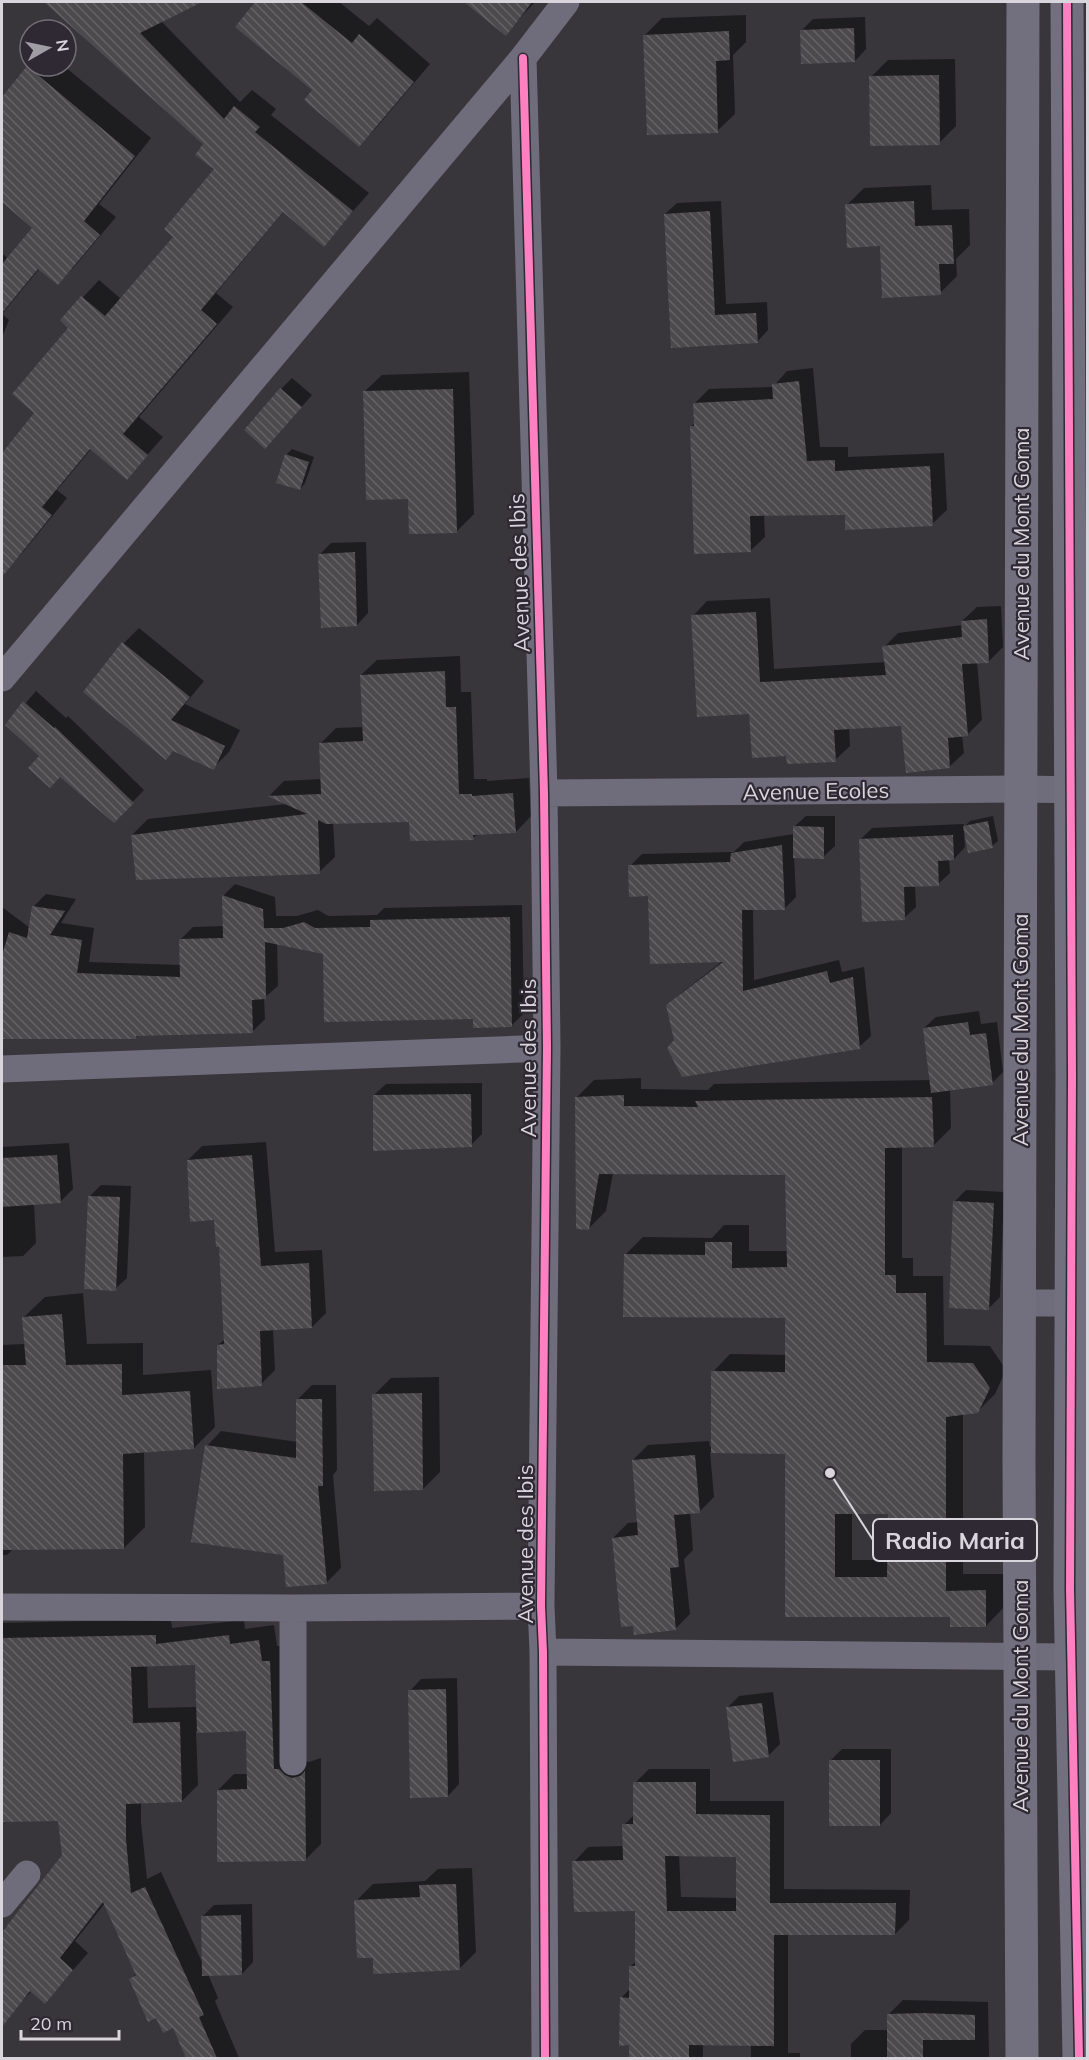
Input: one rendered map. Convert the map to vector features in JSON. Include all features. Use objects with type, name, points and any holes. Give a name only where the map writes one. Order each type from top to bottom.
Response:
[{"type":"street","points":[[2,678],[523,57],[566,2]]},
{"type":"street","name":"Avenue du Mont Goma","points":[[1022,2058],[1019,1303],[1023,2]]},
{"type":"street","points":[[1067,2],[1070,537],[1079,791],[1072,1075],[1080,1303],[1071,1657],[1079,2058]]},
{"type":"street","name":"Avenue des Ibis","points":[[523,57],[544,794],[547,1048],[541,1606],[545,2058]]},
{"type":"street","points":[[1021,537],[1070,537]]},
{"type":"street","name":"Avenue Ecoles","points":[[544,794],[1020,789],[1079,791]]},
{"type":"street","points":[[2,1069],[547,1048]]},
{"type":"street","points":[[1020,1075],[1072,1075]]},
{"type":"street","points":[[1019,1303],[1080,1303]]},
{"type":"street","points":[[2,1607],[541,1606]]},
{"type":"street","points":[[293,1608],[293,1762]]},
{"type":"street","points":[[543,1652],[1071,1657]]},
{"type":"street","points":[[2,1904],[27,1874]]},
{"type":"building","points":[[44,2],[202,2],[140,33],[224,119],[234,106],[260,127],[255,132],[353,211],[324,247],[283,212],[201,310],[217,324],[123,434],[148,455],[127,480],[90,449],[42,507],[52,515],[2,577],[2,453],[34,413],[12,394],[68,328],[60,320],[81,296],[105,316],[173,237],[164,229],[214,169],[195,155],[203,144],[78,32],[78,18],[62,18]]},
{"type":"building","points":[[255,2],[301,2],[352,43],[359,34],[414,82],[359,147],[304,100],[312,90],[235,27]]},
{"type":"building","points":[[464,2],[532,2],[506,36]]},
{"type":"building","points":[[854,28],[855,62],[801,64],[800,30]]},
{"type":"building","points":[[729,31],[730,60],[716,61],[718,133],[647,135],[643,35]]},
{"type":"building","points":[[939,75],[940,145],[870,146],[869,76]]},
{"type":"building","points":[[18,77],[41,78],[135,156],[84,221],[100,235],[58,285],[38,269],[2,313],[2,264],[32,228],[2,202],[2,97]]},
{"type":"building","points":[[914,201],[915,226],[952,225],[954,264],[939,264],[941,295],[882,298],[880,246],[847,248],[845,204]]},
{"type":"building","points":[[710,211],[715,315],[756,313],[758,343],[671,348],[664,214]]},
{"type":"building","points":[[799,381],[807,461],[835,460],[835,471],[930,466],[933,526],[845,530],[845,515],[750,516],[751,552],[694,554],[690,426],[694,426],[693,403],[773,399],[772,384]]},
{"type":"building","points":[[280,388],[302,407],[265,449],[244,430]]},
{"type":"building","points":[[453,389],[457,533],[409,534],[408,499],[366,500],[363,391]]},
{"type":"building","points":[[285,454],[309,462],[300,490],[276,483]]},
{"type":"building","points":[[355,552],[357,626],[321,628],[318,554]]},
{"type":"building","points":[[756,612],[760,682],[886,675],[882,646],[962,637],[961,621],[987,619],[989,663],[962,664],[968,736],[948,738],[950,768],[906,773],[901,726],[834,730],[836,762],[787,764],[786,756],[752,758],[749,714],[697,717],[691,615]]},
{"type":"building","points":[[122,642],[190,697],[171,720],[225,746],[214,770],[173,751],[166,760],[83,692]]},
{"type":"building","points":[[445,671],[446,707],[456,707],[459,794],[472,794],[472,796],[513,793],[516,833],[473,835],[474,840],[410,841],[409,822],[326,824],[318,820],[320,874],[136,880],[131,835],[307,814],[267,796],[321,794],[319,743],[363,741],[360,675]]},
{"type":"building","points":[[23,701],[55,727],[134,803],[114,823],[60,777],[50,788],[28,768],[39,756],[5,725]]},
{"type":"building","points":[[988,821],[993,848],[968,853],[963,826]]},
{"type":"building","points":[[793,826],[824,827],[824,859],[793,858]]},
{"type":"building","points":[[953,835],[954,860],[938,861],[939,886],[904,887],[905,920],[862,922],[859,839]]},
{"type":"building","points":[[782,845],[785,910],[742,910],[743,991],[827,971],[830,983],[853,977],[860,1049],[682,1077],[667,1048],[674,1040],[666,1005],[723,962],[650,964],[648,896],[629,897],[628,865],[730,862],[731,853]]},
{"type":"building","points":[[222,895],[263,909],[264,928],[283,928],[304,922],[315,928],[370,927],[370,920],[510,917],[512,1027],[473,1028],[473,1019],[324,1022],[323,954],[265,942],[266,999],[252,1000],[253,1033],[136,1036],[136,1039],[2,1039],[2,955],[9,932],[27,938],[32,906],[65,911],[50,935],[82,940],[77,973],[180,977],[179,939],[223,938]]},
{"type":"building","points":[[968,1022],[970,1035],[986,1033],[993,1085],[931,1093],[923,1028]]},
{"type":"building","points":[[471,1094],[472,1147],[373,1151],[373,1095]]},
{"type":"building","points":[[624,1095],[624,1106],[698,1107],[695,1101],[932,1097],[934,1147],[885,1148],[885,1275],[896,1275],[896,1293],[926,1293],[927,1362],[973,1363],[990,1388],[978,1413],[946,1417],[946,1591],[986,1590],[986,1627],[950,1627],[950,1617],[785,1617],[785,1454],[711,1453],[711,1371],[785,1372],[785,1318],[623,1317],[624,1254],[705,1255],[705,1242],[732,1242],[732,1268],[787,1267],[785,1175],[599,1174],[589,1230],[576,1229],[575,1097]],"holes":[[[835,1514],[888,1514],[887,1577],[835,1577]]]},
{"type":"building","points":[[57,1155],[61,1203],[2,1207],[2,1158]]},
{"type":"building","points":[[252,1155],[261,1266],[309,1263],[312,1328],[260,1331],[262,1386],[217,1389],[217,1345],[224,1344],[219,1247],[216,1247],[214,1220],[190,1222],[187,1160]]},
{"type":"building","points":[[88,1196],[120,1197],[116,1291],[84,1289]]},
{"type":"building","points":[[953,1201],[994,1203],[989,1310],[949,1308]]},
{"type":"building","points":[[62,1314],[66,1365],[122,1364],[122,1395],[190,1391],[194,1449],[123,1454],[124,1549],[2,1550],[2,1365],[26,1365],[22,1317]]},
{"type":"building","points":[[422,1393],[423,1490],[374,1491],[372,1394]]},
{"type":"building","points":[[296,1399],[322,1399],[323,1486],[318,1486],[327,1584],[286,1587],[283,1555],[191,1542],[205,1445],[296,1458]]},
{"type":"building","points":[[695,1455],[700,1513],[674,1515],[679,1567],[670,1568],[676,1630],[634,1635],[633,1626],[621,1627],[612,1538],[638,1535],[632,1460]]},
{"type":"building","points":[[156,1635],[156,1644],[229,1635],[230,1644],[259,1640],[262,1661],[270,1661],[274,1769],[279,1769],[292,1778],[300,1776],[305,1771],[306,1861],[217,1862],[217,1790],[247,1789],[246,1731],[197,1733],[195,1665],[131,1667],[133,1723],[180,1722],[182,1802],[126,1804],[126,1839],[131,1893],[145,1887],[204,2015],[199,2017],[217,2058],[186,2058],[173,2028],[163,2033],[156,2018],[148,2022],[129,1979],[136,1975],[103,1902],[60,1958],[73,1970],[45,2004],[30,1991],[2,2027],[2,1932],[62,1855],[58,1821],[2,1822],[2,1638]]},
{"type":"building","points":[[446,1689],[448,1797],[410,1798],[408,1690]]},
{"type":"building","points":[[762,1703],[769,1757],[733,1762],[726,1707]]},
{"type":"building","points":[[829,1760],[880,1760],[880,1826],[829,1826]]},
{"type":"building","points":[[633,1782],[696,1782],[696,1814],[770,1815],[770,1903],[896,1903],[895,1935],[774,1935],[774,2046],[689,2045],[689,2058],[629,2058],[629,2045],[619,2046],[620,1997],[629,1998],[629,1966],[635,1966],[635,1911],[574,1912],[572,1861],[623,1860],[622,1824],[633,1824]],"holes":[[[665,1856],[736,1857],[736,1911],[667,1911]]]},
{"type":"building","points":[[456,1884],[460,1970],[373,1974],[373,1958],[357,1958],[354,1900],[420,1897],[419,1885]]},
{"type":"building","points":[[241,1915],[242,1975],[202,1976],[201,1916]]},
{"type":"building","points":[[887,2014],[975,2015],[975,2040],[923,2040],[923,2058],[887,2058]]},
{"type":"cycle path","points":[[1067,2],[1072,1075],[1070,1589],[1079,2058]]},
{"type":"cycle path","points":[[523,58],[544,793],[547,1048],[541,1606],[545,2058]]},
{"type":"place","name":"Radio Maria","points":[[830,1473]]}]
